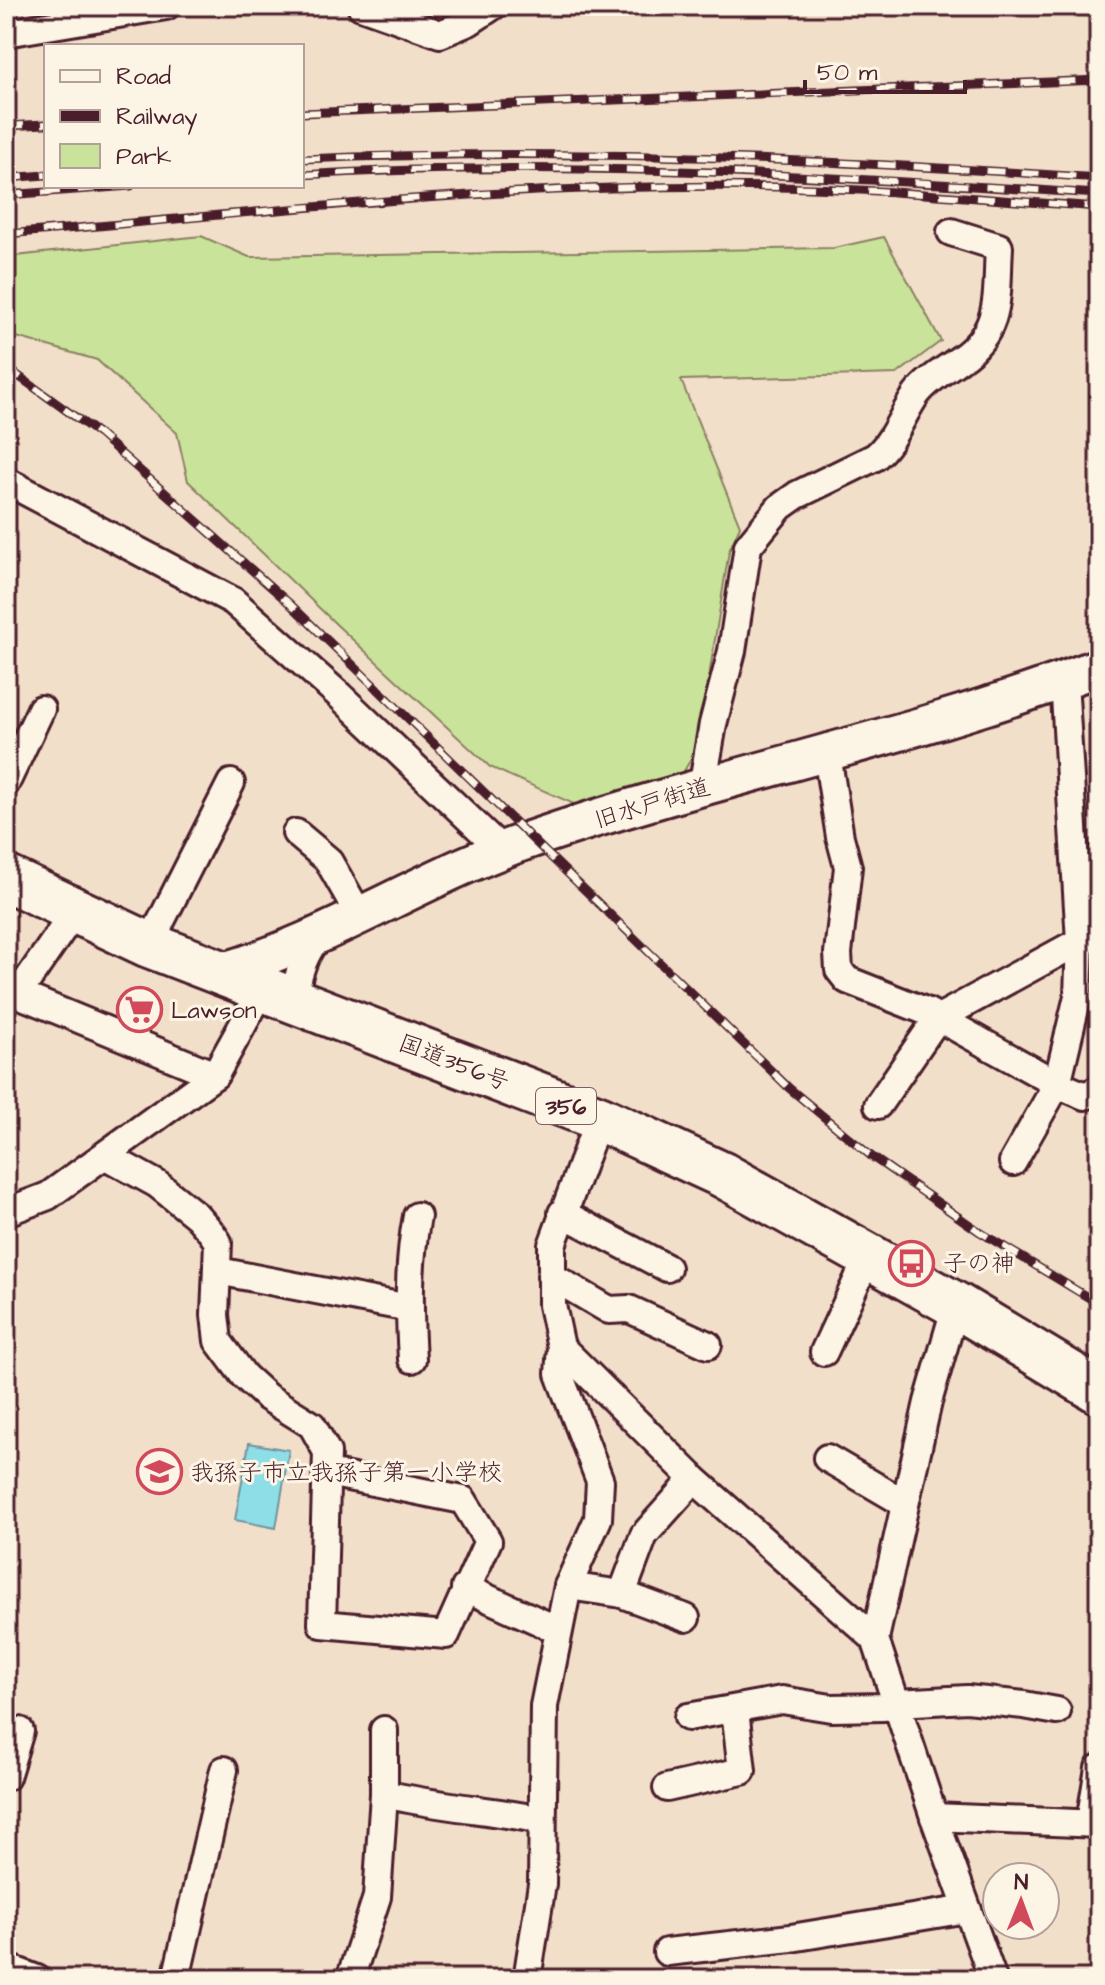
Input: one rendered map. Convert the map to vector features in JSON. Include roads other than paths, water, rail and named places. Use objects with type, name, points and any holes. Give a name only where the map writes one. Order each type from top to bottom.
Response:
[{"type":"highway","name":"国道356号","points":[[6,878],[149,945],[599,1118],[723,1175],[869,1255],[1099,1391]]},
{"type":"street","points":[[6,33],[166,6]]},
{"type":"street","points":[[361,6],[440,34],[469,22],[493,6]]},
{"type":"street","points":[[702,788],[713,724],[732,651],[748,546],[780,507],[883,450],[917,394],[931,379],[973,351],[991,326],[999,247],[951,232]]},
{"type":"street","points":[[6,481],[233,601],[339,695],[502,850]]},
{"type":"street","name":"旧水戸街道","points":[[217,973],[248,964],[320,934],[534,838],[827,754],[1099,667]]},
{"type":"street","points":[[1013,1162],[1057,1084],[1090,938],[1064,680]]},
{"type":"street","points":[[6,783],[41,709]]},
{"type":"street","points":[[827,754],[848,867],[838,953],[839,970],[847,980],[928,1012],[1057,1084],[1085,1096],[1099,1089]]},
{"type":"street","points":[[149,945],[231,783]]},
{"type":"street","points":[[296,833],[328,860],[360,916]]},
{"type":"street","points":[[75,911],[18,994],[215,1075]]},
{"type":"street","points":[[8,1208],[48,1196],[215,1075],[298,970],[306,952],[320,934]]},
{"type":"street","points":[[878,1105],[937,1019],[1090,938]]},
{"type":"street","points":[[527,1979],[542,1884],[544,1706],[568,1586],[598,1519],[600,1481],[559,1374],[561,1347],[552,1305],[552,1245],[599,1118]]},
{"type":"street","points":[[106,1156],[157,1184],[197,1216],[218,1242],[215,1315],[218,1341],[244,1376],[267,1397],[312,1425],[327,1452],[322,1624],[446,1635],[488,1541],[463,1500],[328,1473]]},
{"type":"street","points":[[562,1213],[667,1268]]},
{"type":"street","points":[[412,1359],[410,1249],[417,1216]]},
{"type":"street","points":[[824,1352],[869,1255]]},
{"type":"street","points":[[218,1271],[409,1308]]},
{"type":"street","points":[[551,1276],[609,1310],[629,1309],[708,1345]]},
{"type":"street","points":[[875,1639],[928,1402],[956,1305]]},
{"type":"street","points":[[561,1347],[694,1479],[875,1639],[934,1817],[993,1979]]},
{"type":"street","points":[[827,1458],[904,1503]]},
{"type":"street","points":[[622,1594],[644,1535],[694,1479]]},
{"type":"street","points":[[568,1586],[622,1594],[686,1618]]},
{"type":"street","points":[[465,1588],[558,1630]]},
{"type":"street","points":[[688,1717],[782,1700],[831,1708],[884,1707],[898,1703],[967,1699],[1057,1711]]},
{"type":"street","points":[[667,1788],[742,1771],[735,1710]]},
{"type":"street","points":[[350,1979],[377,1897],[384,1794],[384,1730]]},
{"type":"street","points":[[6,1777],[20,1731]]},
{"type":"street","points":[[934,1817],[1095,1823],[1099,1768]]},
{"type":"street","points":[[176,1979],[224,1770]]},
{"type":"street","points":[[384,1794],[428,1804],[498,1811],[542,1820]]},
{"type":"street","points":[[667,1952],[791,1938],[967,1909]]},
{"type":"street","points":[[6,1967],[37,1979]]},
{"type":"water","points":[[249,1443],[289,1450],[276,1528],[235,1520]]},
{"type":"railway","points":[[304,113],[1099,80]]},
{"type":"railway","points":[[6,126],[44,124]]},
{"type":"railway","points":[[304,159],[501,154],[701,157],[1099,178]]},
{"type":"railway","points":[[304,175],[501,168],[601,169],[801,176],[1099,194]]},
{"type":"railway","points":[[6,178],[44,175]]},
{"type":"railway","points":[[6,234],[392,200],[682,186],[859,190],[1099,207]]},
{"type":"railway","points":[[6,195],[103,188]]},
{"type":"railway","points":[[6,367],[99,434],[289,603],[789,1088],[871,1156],[980,1232],[1099,1304]]},
{"type":"place","name":"Lawson","points":[[140,1010]]},
{"type":"place","name":"子の神","points":[[912,1263]]},
{"type":"place","name":"我孫子市立我孫子第一小学校","points":[[159,1472]]}]
